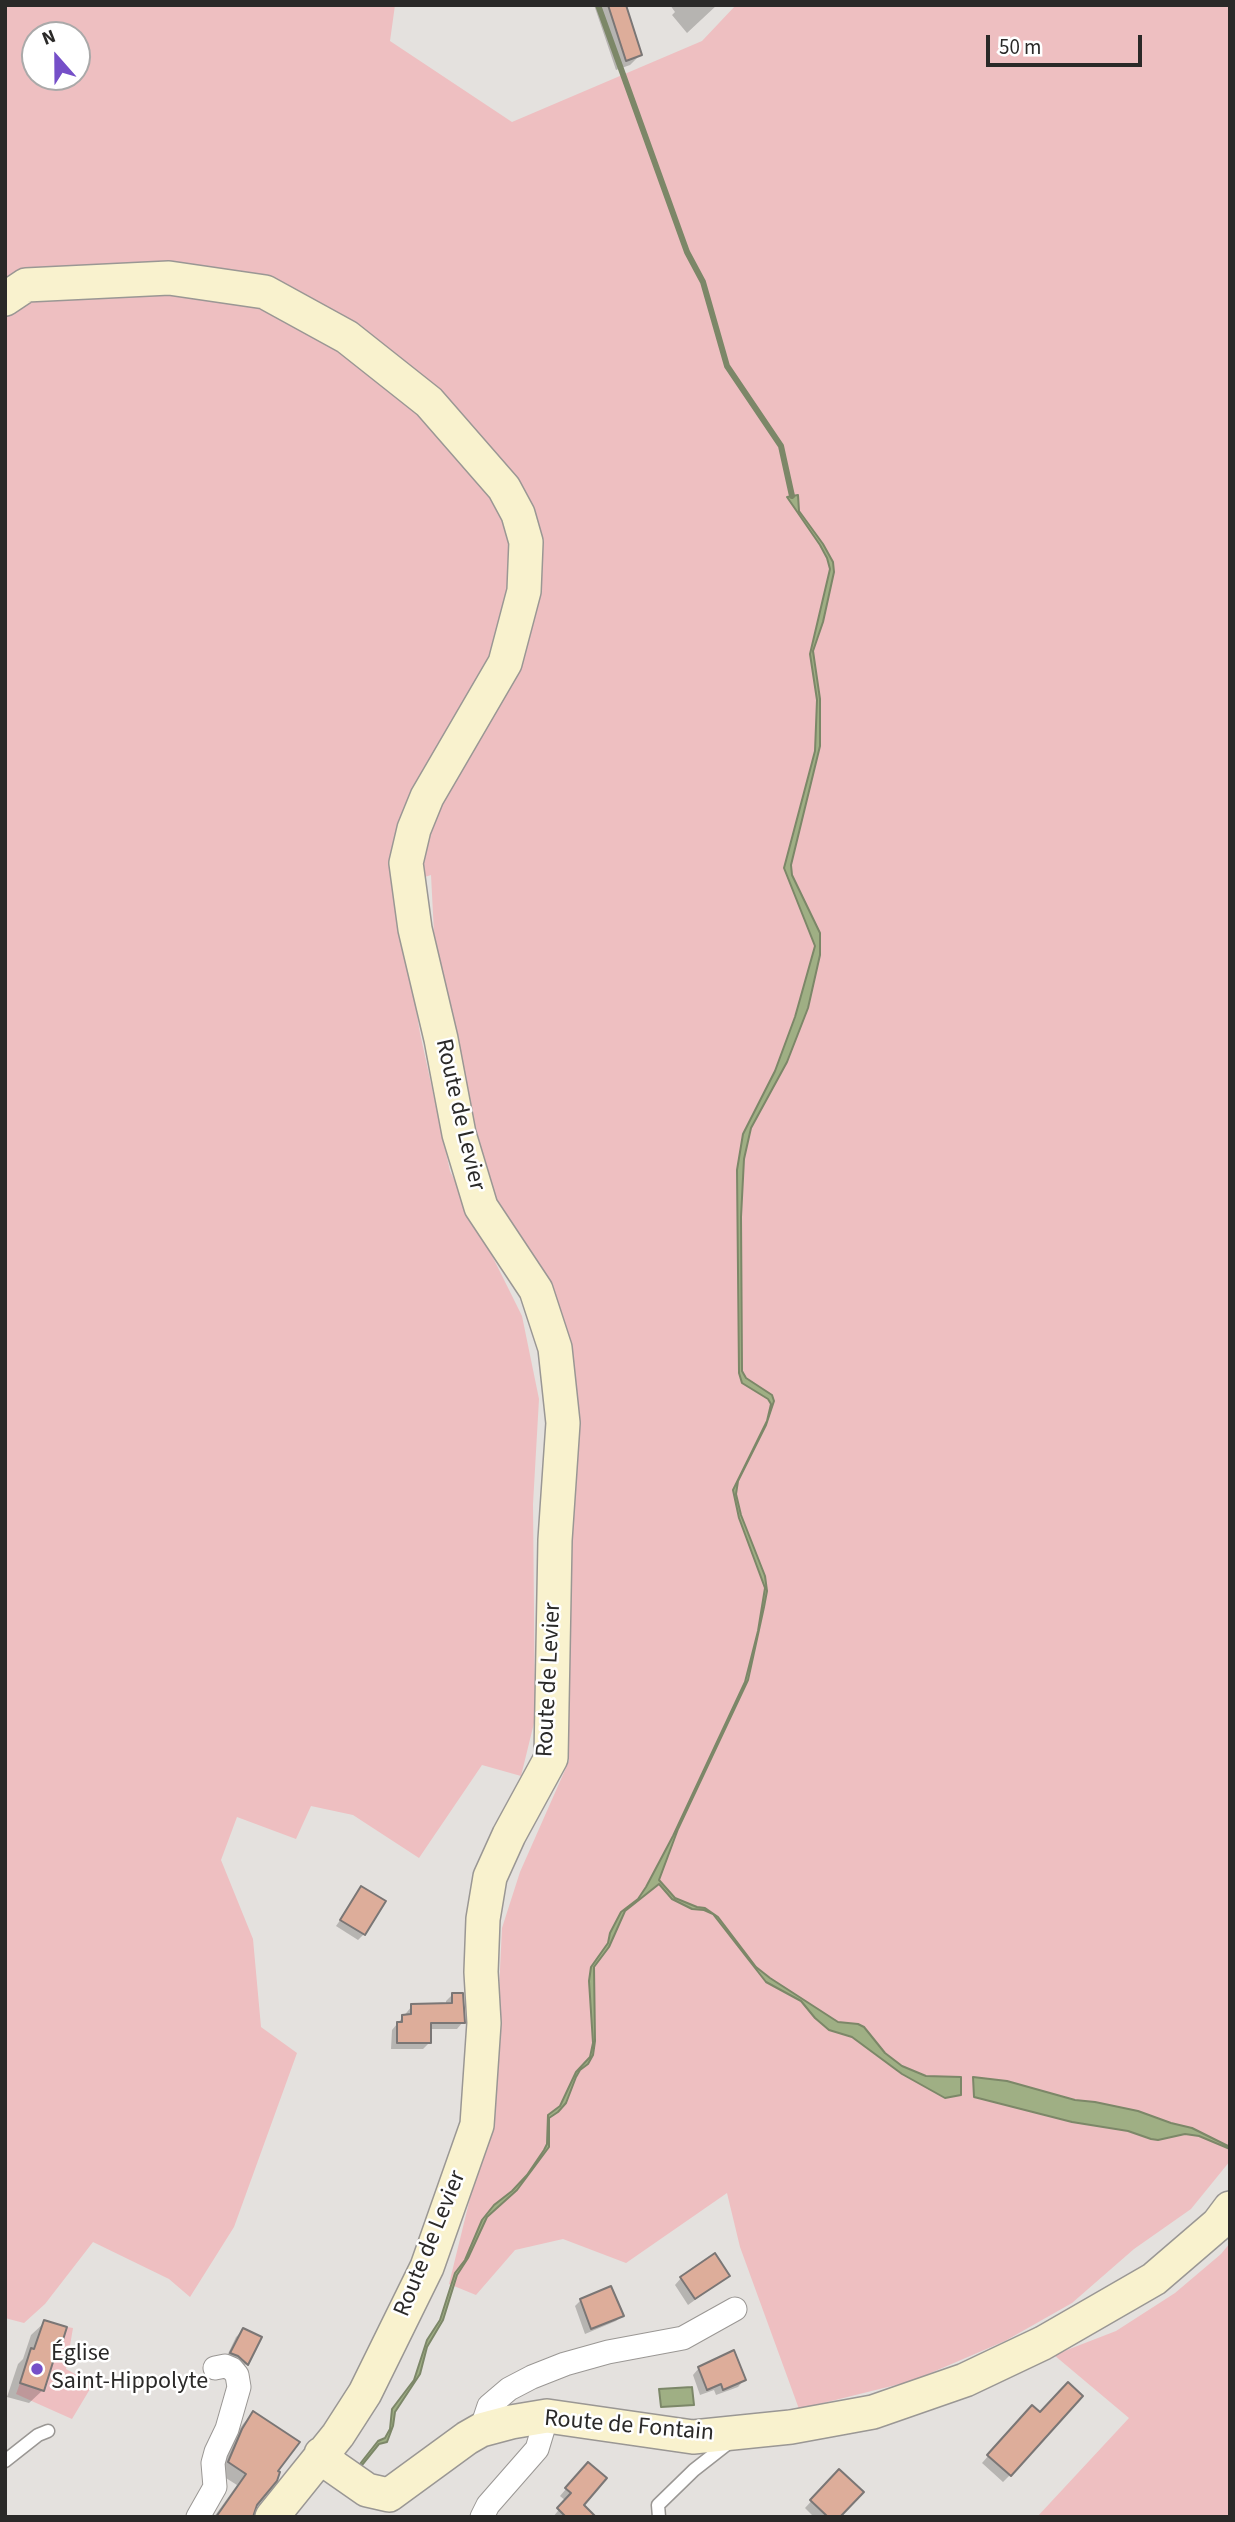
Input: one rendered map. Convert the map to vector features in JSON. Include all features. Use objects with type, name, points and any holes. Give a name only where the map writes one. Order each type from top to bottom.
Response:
[{"type":"street","name":"Route de Levier","points":[[5,299],[26,285],[169,278],[265,292],[347,337],[429,402],[503,488],[518,514],[526,542],[524,591],[505,663],[427,797],[414,830],[406,863],[415,929],[441,1038],[459,1134],[481,1207],[536,1290],[555,1348],[564,1423],[555,1553],[551,1758],[509,1835],[491,1877],[483,1919],[481,1972],[484,2023],[477,2124],[427,2267],[365,2393],[338,2435],[272,2517]]},
{"type":"street","name":"Route de Fontain","points":[[321,2454],[334,2467],[367,2490],[389,2495],[481,2430],[510,2421],[547,2416],[693,2437],[740,2434],[873,2413],[965,2380],[1043,2343],[1154,2279],[1218,2224],[1230,2208]]},
{"type":"street","points":[[481,2430],[489,2406],[509,2389],[532,2377],[608,2352],[683,2338],[735,2309]]},
{"type":"street","points":[[198,2517],[215,2487],[213,2463],[227,2430],[239,2387],[237,2375],[232,2369],[225,2366],[215,2368]]},
{"type":"street","points":[[482,2517],[488,2505],[537,2449],[547,2416]]},
{"type":"lane","points":[[5,2461],[38,2435],[48,2431]]},
{"type":"lane","points":[[659,2517],[658,2505],[694,2470],[740,2434]]},
{"type":"shaded area","points":[[5,5],[395,5],[390,41],[512,122],[702,41],[736,5],[1230,5],[1230,2161],[1191,2209],[1134,2249],[1072,2303],[1005,2341],[912,2381],[799,2409],[740,2247],[727,2193],[626,2263],[563,2239],[515,2250],[476,2295],[449,2284],[488,2125],[497,2031],[502,1928],[520,1872],[569,1761],[566,1675],[577,1427],[491,1197],[470,1117],[457,1037],[434,933],[431,875],[419,879],[424,833],[515,668],[529,510],[269,282],[5,286]]},
{"type":"shaded area","points":[[169,290],[261,304],[340,347],[420,412],[493,495],[513,544],[512,590],[494,659],[396,890],[420,1033],[450,1171],[522,1316],[539,1399],[533,1504],[535,1719],[521,1776],[482,1765],[419,1858],[353,1815],[311,1806],[296,1839],[237,1817],[221,1860],[253,1939],[261,2027],[297,2053],[234,2227],[190,2297],[169,2279],[93,2242],[45,2304],[24,2323],[5,2318],[5,314],[30,298]]},
{"type":"shaded area","points":[[798,495],[799,511],[823,544],[833,562],[834,572],[823,622],[813,651],[820,699],[820,746],[791,865],[792,875],[820,933],[820,955],[808,1008],[787,1062],[751,1128],[744,1159],[741,1217],[742,1371],[746,1378],[772,1395],[774,1401],[766,1425],[738,1481],[736,1494],[741,1515],[765,1576],[767,1591],[748,1680],[678,1829],[659,1880],[675,1898],[705,1908],[718,1917],[756,1967],[770,1978],[838,2022],[864,2027],[885,2053],[902,2066],[926,2076],[961,2077],[961,2095],[945,2098],[902,2074],[852,2037],[829,2030],[801,2001],[766,1982],[713,1914],[692,1909],[672,1899],[659,1884],[625,1911],[609,1947],[594,1967],[593,2055],[576,2077],[566,2103],[549,2118],[549,2147],[517,2190],[487,2217],[468,2258],[457,2275],[443,2320],[427,2347],[420,2374],[395,2412],[387,2442],[379,2444],[358,2470],[356,2469],[390,2429],[392,2409],[414,2380],[427,2340],[440,2320],[455,2273],[465,2260],[482,2220],[494,2205],[527,2175],[544,2150],[547,2144],[548,2115],[560,2106],[576,2072],[590,2057],[593,2043],[589,1981],[591,1967],[608,1943],[621,1912],[638,1899],[646,1887],[673,1836],[745,1682],[758,1631],[765,1588],[739,1518],[733,1490],[767,1421],[771,1404],[768,1399],[742,1383],[739,1373],[737,1170],[743,1134],[775,1071],[795,1017],[815,946],[784,868],[815,751],[817,700],[810,654],[830,569],[820,545],[787,497]]},
{"type":"shaded area","points":[[973,2077],[1007,2081],[1075,2100],[1138,2111],[1192,2128],[1230,2149],[1199,2136],[1185,2134],[1151,2139],[1128,2131],[1072,2122],[974,2097]]},
{"type":"shaded area","points":[[1230,2243],[1230,2517],[1037,2517],[1129,2418],[1054,2355],[1116,2331],[1175,2293]]},
{"type":"shaded area","points":[[67,2327],[73,2328],[66,2369],[93,2384],[72,2419],[16,2394],[20,2383],[45,2390],[55,2356],[55,2345],[61,2346]]},
{"type":"shaded area","points":[[692,2387],[694,2405],[661,2407],[659,2389]]},
{"type":"building","points":[[608,5],[626,5],[642,55],[626,61]]},
{"type":"building","points":[[361,1886],[386,1901],[365,1935],[340,1920]]},
{"type":"building","points":[[452,1993],[463,1993],[465,2023],[431,2023],[431,2043],[397,2043],[397,2022],[402,2022],[402,2015],[411,2014],[411,2004],[452,2003]]},
{"type":"building","points":[[715,2253],[730,2276],[695,2299],[680,2277]]},
{"type":"building","points":[[611,2286],[624,2316],[591,2329],[580,2299]]},
{"type":"building","name":"Église Saint-Hippolyte","points":[[44,2320],[67,2327],[44,2391],[20,2383],[31,2348],[34,2349]]},
{"type":"building","points":[[243,2328],[262,2337],[248,2365],[230,2353]]},
{"type":"building","points":[[734,2350],[746,2380],[723,2390],[721,2384],[707,2390],[698,2367]]},
{"type":"building","points":[[1068,2382],[1083,2396],[1011,2476],[987,2455],[1032,2405],[1040,2412]]},
{"type":"building","points":[[253,2411],[300,2442],[278,2471],[277,2481],[257,2505],[253,2517],[216,2517],[246,2474],[228,2462]]},
{"type":"building","points":[[588,2462],[607,2478],[584,2505],[596,2517],[566,2517],[557,2508],[571,2493],[565,2488]]},
{"type":"building","points":[[839,2469],[864,2492],[840,2517],[828,2517],[810,2500]]},
{"type":"waterway","points":[[598,5],[687,252],[703,282],[727,366],[781,446],[792,496]]},
{"type":"place","name":"Église Saint-Hippolyte","points":[[37,2369]]}]
